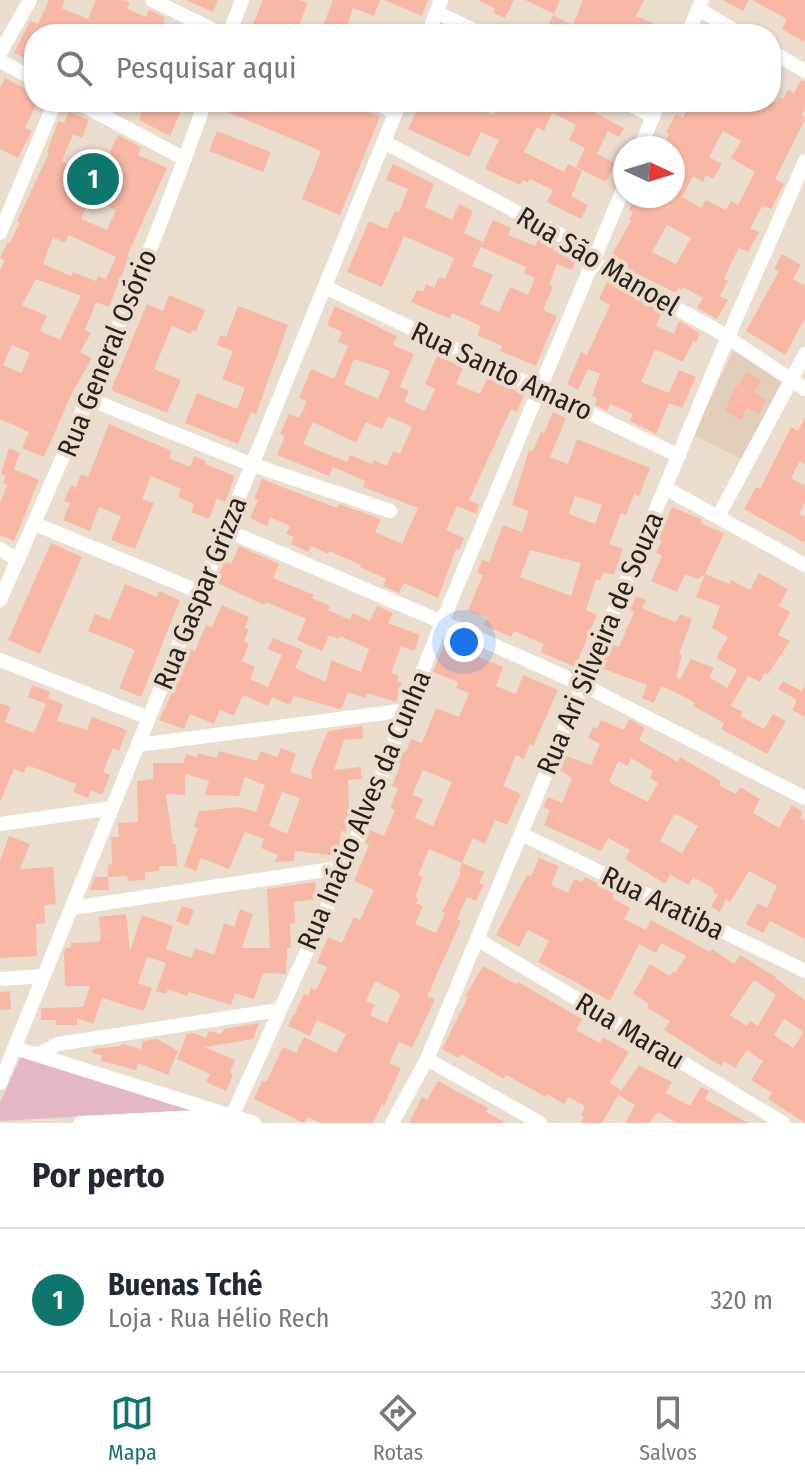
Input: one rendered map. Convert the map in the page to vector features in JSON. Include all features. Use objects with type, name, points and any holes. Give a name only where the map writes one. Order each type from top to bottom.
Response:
[{"type":"street","points":[[0,53],[30,0]]},
{"type":"street","points":[[152,0],[201,24]]},
{"type":"street","points":[[233,24],[242,0]]},
{"type":"street","points":[[692,24],[700,5],[727,24]]},
{"type":"street","points":[[439,6],[467,24]]},
{"type":"street","points":[[781,57],[805,71]]},
{"type":"street","points":[[0,61],[24,74]]},
{"type":"street","points":[[0,233],[51,112]]},
{"type":"street","points":[[96,112],[185,159]]},
{"type":"street","name":"Rua General Osório","points":[[0,600],[89,399],[201,112]]},
{"type":"street","name":"Rua Gaspar Grizza","points":[[0,1083],[396,112]]},
{"type":"street","points":[[645,136],[655,112]]},
{"type":"street","name":"Rua São Manoel","points":[[384,142],[572,241],[602,268],[718,331],[805,389]]},
{"type":"street","name":"Rua Ari Silveira de Souza","points":[[392,1123],[427,1059],[727,339],[805,161]]},
{"type":"street","name":"Rua Inácio Alves da Cunha","points":[[231,1119],[345,867],[442,622],[615,208]]},
{"type":"street","name":"Rua Santo Amaro","points":[[325,287],[679,456]]},
{"type":"street","points":[[718,517],[805,354]]},
{"type":"street","points":[[89,399],[253,465],[390,511]]},
{"type":"street","points":[[665,488],[805,565]]},
{"type":"street","points":[[35,524],[200,592]]},
{"type":"street","points":[[226,530],[583,685],[805,798]]},
{"type":"street","points":[[0,549],[18,560]]},
{"type":"street","points":[[0,660],[149,718]]},
{"type":"street","points":[[138,745],[408,710]]},
{"type":"street","points":[[0,824],[112,808]]},
{"type":"street","name":"Rua Aratiba","points":[[521,834],[805,971]]},
{"type":"street","points":[[72,908],[345,867]]},
{"type":"street","name":"Rua Marau","points":[[477,939],[783,1123]]},
{"type":"street","points":[[0,979],[44,976]]},
{"type":"street","points":[[38,1055],[58,1044],[278,1010]]},
{"type":"street","points":[[15,1048],[231,1119],[254,1123]]},
{"type":"street","points":[[427,1059],[540,1123]]},
{"type":"street","points":[[80,1123],[231,1119]]},
{"type":"shaded area","points":[[733,351],[785,381],[743,460],[693,435]]},
{"type":"shaded area","points":[[21,1056],[193,1110],[0,1121],[0,1103]]},
{"type":"building","points":[[49,0],[65,0],[61,8],[88,19],[96,0],[122,0],[130,3],[127,9],[146,17],[149,10],[165,17],[165,24],[38,24]]},
{"type":"building","points":[[186,0],[218,0],[213,12]]},
{"type":"building","points":[[263,0],[300,0],[308,3],[299,24],[253,24]]},
{"type":"building","points":[[333,0],[380,0],[374,16],[353,8],[347,24],[324,24]]},
{"type":"building","points":[[384,0],[428,0],[422,16]]},
{"type":"building","points":[[478,0],[514,0],[505,18],[493,13],[495,9]]},
{"type":"building","points":[[525,0],[560,0],[554,14]]},
{"type":"building","points":[[583,0],[644,0],[636,16],[654,24],[573,24]]},
{"type":"building","points":[[723,0],[749,0],[743,11]]},
{"type":"building","points":[[752,0],[805,0],[805,42],[782,29],[787,19]]},
{"type":"building","points":[[553,15],[571,24],[549,24]]},
{"type":"building","points":[[24,33],[24,58],[14,53]]},
{"type":"building","points":[[5,78],[24,88],[24,112],[33,112],[25,128],[32,131],[18,158],[0,149],[0,88]]},
{"type":"building","points":[[801,80],[805,81],[805,109],[802,115],[805,119],[775,179],[784,184],[771,209],[763,205],[750,228],[759,232],[748,252],[739,248],[730,265],[724,279],[728,281],[720,296],[728,300],[717,319],[697,308],[703,298],[683,287],[682,290],[678,288],[676,293],[609,260],[631,221],[633,212],[630,208],[685,208],[685,199],[701,208],[706,200],[726,210],[731,201],[738,205],[755,172],[731,158],[741,141],[723,131],[709,157],[722,164],[713,179],[706,175],[703,182],[693,176],[685,191],[685,136],[668,136],[666,132],[676,114],[683,118],[686,112],[781,112],[781,98],[788,90],[794,93]],"holes":[[[667,225],[691,238],[676,264],[652,252]]]},
{"type":"building","points":[[69,112],[89,120],[82,138],[73,134],[62,161],[79,168],[88,149],[107,158],[118,135],[141,147],[138,155],[167,168],[127,256],[109,307],[96,302],[85,330],[91,333],[80,352],[92,358],[71,395],[44,457],[22,448],[29,432],[0,419],[0,271],[5,260],[0,258],[20,223],[17,221],[49,153],[58,121],[64,123]],"holes":[[[99,177],[116,185],[108,206],[116,210],[107,230],[81,219]],[[69,235],[116,257],[106,279],[98,276],[96,281],[73,272],[71,276],[43,264],[53,237],[65,243]],[[36,279],[81,296],[60,340],[40,331],[47,316],[22,305]],[[12,345],[30,353],[21,373],[3,365]]]},
{"type":"building","points":[[140,112],[181,112],[170,136],[139,120],[142,113]]},
{"type":"building","points":[[227,112],[368,112],[380,117],[340,215],[302,199],[321,151]]},
{"type":"building","points":[[416,112],[488,112],[494,115],[495,112],[550,112],[544,131],[537,127],[524,152],[564,172],[568,164],[582,171],[571,196],[588,205],[581,219],[547,202],[553,190],[530,179],[528,183],[523,180],[520,185],[485,169],[499,140],[481,132],[469,157],[408,129]]},
{"type":"building","points":[[550,112],[595,112],[624,128],[620,136],[608,131],[597,154],[613,162],[606,182],[576,167],[585,148],[569,140],[576,125]]},
{"type":"building","points":[[217,131],[271,152],[263,172],[209,151]]},
{"type":"building","points":[[393,164],[434,184],[425,207],[452,220],[459,204],[473,211],[464,233],[483,242],[472,266],[493,275],[480,304],[499,312],[510,287],[528,295],[535,278],[524,273],[526,267],[481,247],[493,220],[511,228],[508,235],[535,246],[540,235],[555,245],[553,250],[576,261],[572,270],[557,264],[549,285],[553,287],[543,310],[557,316],[536,366],[500,351],[502,346],[477,335],[481,326],[452,313],[450,319],[411,302],[417,290],[423,292],[426,284],[434,288],[439,277],[445,279],[454,258],[404,236],[382,287],[347,272],[369,221],[387,229],[395,211],[399,212],[408,189],[386,180]]},
{"type":"building","points":[[782,254],[801,265],[793,279],[805,286],[805,318],[785,355],[746,331],[779,271],[774,269]]},
{"type":"building","points":[[607,282],[662,312],[656,326],[674,334],[679,321],[700,333],[683,362],[655,349],[641,382],[669,393],[679,370],[696,377],[682,408],[669,403],[656,434],[630,421],[633,414],[610,404],[607,411],[595,405],[597,398],[592,396],[600,374],[588,369],[578,390],[567,384],[581,352],[587,355],[610,305],[599,299]]},
{"type":"building","points":[[169,295],[205,310],[196,331],[192,330],[191,334],[172,326],[154,369],[181,380],[167,413],[111,390],[147,304],[163,311]]},
{"type":"building","points":[[238,306],[288,325],[256,414],[251,412],[238,444],[185,423],[197,393],[237,409],[245,388],[222,379],[233,351],[217,345],[220,335],[226,337]]},
{"type":"building","points":[[335,306],[397,336],[393,345],[414,354],[400,387],[409,391],[404,402],[425,411],[435,389],[425,384],[437,356],[463,367],[456,384],[480,394],[488,376],[524,395],[517,412],[511,409],[469,500],[479,505],[476,514],[457,506],[446,530],[464,538],[459,550],[456,549],[438,598],[404,583],[399,593],[383,586],[386,579],[361,565],[329,551],[328,554],[311,546],[308,552],[291,544],[294,537],[286,534],[290,526],[270,517],[267,526],[250,518],[262,479],[337,508],[339,504],[381,519],[375,532],[402,544],[418,508],[363,487],[365,481],[333,467],[329,476],[277,455],[285,436],[280,434],[289,414],[299,418],[307,401],[299,398],[311,369],[334,379],[348,346],[338,342],[342,332],[327,325]],"holes":[[[354,359],[390,371],[378,399],[344,384]],[[388,416],[412,427],[400,454],[393,451],[387,466],[350,455],[347,462],[303,444],[313,422],[356,443],[366,422],[382,429]]]},
{"type":"building","points":[[746,372],[761,380],[754,393],[766,399],[759,414],[747,408],[741,420],[725,411],[736,385]]},
{"type":"building","points":[[553,412],[566,418],[550,457],[568,464],[577,439],[650,468],[639,496],[634,494],[626,515],[621,513],[609,544],[623,549],[614,574],[603,573],[600,581],[596,579],[586,610],[597,615],[575,667],[541,652],[544,644],[514,631],[511,637],[484,625],[487,618],[468,610],[483,575],[477,573],[482,560],[489,562],[503,525],[522,532],[529,511],[512,505],[529,450],[533,451],[541,432],[544,433]],"holes":[[[575,496],[602,505],[595,524],[569,514]],[[530,550],[581,563],[571,596],[520,577]]]},
{"type":"building","points":[[805,417],[805,464],[800,461],[791,478],[805,486],[805,502],[799,514],[805,517],[805,543],[744,509],[756,487],[760,489],[791,427],[798,431]]},
{"type":"building","points":[[109,424],[172,451],[169,458],[190,467],[194,456],[235,476],[225,502],[217,498],[209,519],[191,512],[194,504],[178,497],[181,489],[151,476],[142,499],[154,503],[135,549],[111,540],[121,516],[99,507],[90,531],[63,520],[70,503],[64,501],[71,485],[76,487],[81,474],[88,477]]},
{"type":"building","points":[[9,448],[20,453],[14,469],[39,480],[14,541],[0,535],[0,503],[7,485],[3,483],[6,476],[1,474]]},
{"type":"building","points":[[672,507],[724,533],[705,574],[698,579],[685,574],[677,592],[651,581],[662,556],[656,553],[662,540],[658,539]]},
{"type":"building","points":[[51,543],[82,557],[40,654],[8,640]]},
{"type":"building","points":[[239,546],[279,564],[273,578],[314,595],[312,598],[330,606],[328,610],[350,620],[353,613],[370,621],[377,606],[393,613],[388,623],[420,635],[414,651],[401,646],[391,673],[399,676],[397,681],[402,683],[396,702],[367,693],[365,698],[348,692],[339,709],[294,696],[290,705],[272,697],[268,706],[243,695],[234,716],[220,710],[214,724],[190,714],[184,729],[159,720],[178,680],[182,662],[190,649],[195,651],[206,625],[212,627],[222,605],[249,617],[245,628],[249,629],[244,641],[249,644],[242,661],[255,667],[250,679],[268,687],[282,655],[268,649],[273,638],[303,650],[295,668],[326,682],[331,660],[361,672],[369,649],[340,636],[338,639],[329,635],[322,651],[297,640],[306,619],[266,602],[264,605],[215,582],[225,561],[231,564]]},
{"type":"building","points":[[759,573],[788,589],[779,606],[790,612],[778,635],[790,641],[760,682],[748,676],[731,706],[743,712],[740,716],[764,729],[773,714],[786,721],[767,754],[721,729],[724,723],[677,693],[661,686],[654,703],[642,698],[647,685],[601,668],[611,644],[619,647],[634,612],[630,610],[636,596],[646,600],[642,608],[660,616],[676,622],[680,614],[692,619],[679,654],[682,655],[676,677],[680,679],[691,659],[714,668],[709,677],[727,688],[737,670],[716,658],[728,637],[712,628],[720,606],[696,597],[705,574],[729,584],[731,580],[750,590]]},
{"type":"building","points":[[125,584],[157,597],[159,591],[180,600],[141,697],[119,688],[135,650],[88,631],[95,614],[110,620]]},
{"type":"building","points":[[445,643],[503,667],[496,686],[516,694],[523,675],[558,690],[533,746],[530,744],[524,759],[516,755],[503,786],[521,794],[507,825],[495,820],[485,844],[473,838],[462,863],[484,872],[479,883],[484,885],[476,901],[467,897],[457,919],[461,921],[427,996],[435,999],[412,1048],[399,1042],[389,1063],[401,1068],[384,1106],[382,1104],[373,1123],[321,1123],[307,1117],[304,1123],[254,1099],[283,1047],[296,1053],[304,1037],[336,1053],[346,1034],[317,1020],[310,1036],[288,1026],[297,1014],[304,994],[308,996],[311,988],[316,990],[327,967],[317,963],[328,937],[342,943],[354,917],[360,920],[374,890],[354,881],[369,845],[365,843],[370,830],[384,836],[395,810],[390,808],[398,789],[392,786],[403,751],[406,752],[411,739],[422,743],[436,708],[459,717],[469,693],[456,688],[458,682],[433,672]],"holes":[[[423,770],[452,782],[433,826],[415,818],[423,799],[412,795]],[[429,849],[462,863],[436,933],[415,924],[423,906],[416,903],[418,899],[415,897],[423,877],[418,875]],[[375,981],[401,994],[387,1023],[370,1015],[375,1005],[366,1001]]]},
{"type":"building","points":[[783,681],[802,691],[805,685],[805,717],[792,710],[797,700],[778,689]]},
{"type":"building","points":[[32,685],[50,692],[48,698],[63,704],[57,721],[87,730],[92,717],[127,730],[119,751],[113,748],[103,772],[110,775],[102,795],[91,790],[88,798],[73,792],[76,784],[27,765],[24,773],[14,769],[0,802],[0,703],[11,707],[5,722],[34,733],[46,704],[28,697]]},
{"type":"building","points":[[629,719],[645,728],[639,740],[678,762],[680,757],[721,781],[719,785],[736,794],[740,787],[760,799],[753,813],[779,828],[792,805],[803,812],[800,818],[805,821],[805,939],[770,921],[763,933],[746,924],[758,903],[767,908],[777,886],[749,871],[730,902],[726,899],[720,912],[711,907],[718,895],[713,892],[714,889],[693,877],[689,885],[670,875],[665,884],[625,859],[630,850],[608,838],[601,851],[544,825],[550,810],[543,807],[548,797],[562,803],[572,778],[560,770],[566,756],[591,765],[600,744],[588,738],[601,720],[624,730]],"holes":[[[631,758],[653,771],[650,778],[658,783],[648,802],[609,782],[618,761],[628,766]],[[675,813],[698,826],[682,853],[660,841]]]},
{"type":"building","points":[[362,726],[363,738],[344,740],[334,770],[361,767],[362,779],[348,780],[349,811],[346,832],[341,831],[338,856],[295,851],[294,861],[275,862],[278,855],[261,848],[264,839],[245,832],[229,869],[201,858],[196,871],[184,866],[198,828],[194,827],[199,811],[239,807],[256,812],[265,785],[245,777],[239,796],[205,795],[209,781],[185,774],[185,795],[166,794],[177,866],[159,866],[159,871],[145,872],[145,880],[128,881],[127,876],[108,877],[108,865],[112,864],[111,837],[119,837],[118,823],[138,822],[137,781],[153,779],[153,763],[183,763],[186,754],[197,757],[198,753],[217,758],[219,751],[257,761],[261,751],[277,757],[281,748],[296,754],[290,772],[312,779],[311,771],[328,731]],"holes":[[[282,792],[300,798],[287,834],[269,826]]]},
{"type":"building","points":[[9,836],[30,844],[20,869],[53,867],[56,904],[44,905],[45,923],[36,924],[37,956],[0,958],[0,861]]},
{"type":"building","points":[[539,858],[559,866],[551,885],[568,893],[574,879],[582,882],[585,877],[615,892],[612,898],[630,908],[624,919],[646,930],[651,920],[710,952],[712,949],[734,964],[740,955],[776,977],[805,1000],[805,1123],[768,1099],[772,1093],[751,1080],[763,1061],[747,1050],[735,1068],[724,1061],[721,1066],[664,1030],[670,1021],[647,1008],[649,1004],[633,994],[650,964],[670,976],[686,956],[661,943],[656,953],[639,944],[610,1001],[538,962],[549,941],[528,930],[519,947],[496,935],[527,875],[531,876]],"holes":[[[754,980],[776,995],[758,1026],[750,1021],[747,1026],[730,1015]],[[784,1019],[804,1032],[793,1048],[774,1035]]]},
{"type":"building","points":[[95,877],[108,877],[109,890],[90,890]]},
{"type":"building","points":[[315,882],[318,899],[294,902],[295,923],[290,924],[291,948],[287,948],[286,974],[263,973],[254,999],[235,993],[231,1005],[189,992],[187,996],[168,989],[166,994],[156,991],[166,963],[147,957],[138,983],[152,988],[144,1011],[102,998],[93,1024],[77,1018],[77,1025],[56,1025],[56,1020],[41,1020],[41,1008],[83,1007],[90,986],[65,986],[64,952],[66,948],[71,948],[71,943],[99,942],[99,917],[126,914],[130,951],[142,915],[173,926],[166,949],[191,958],[195,948],[214,955],[224,923],[234,927],[240,909],[253,914],[242,948],[270,948],[267,889]]},
{"type":"building","points":[[182,906],[194,910],[188,926],[176,921]]},
{"type":"building","points":[[483,966],[516,984],[518,982],[582,1019],[576,1030],[600,1043],[603,1037],[629,1052],[610,1083],[621,1090],[602,1123],[581,1123],[585,1106],[568,1097],[564,1104],[506,1075],[504,1079],[461,1054],[459,1058],[442,1049],[468,997],[465,996]]},
{"type":"building","points":[[10,991],[11,1009],[0,1010],[0,992]]},
{"type":"building","points":[[259,1023],[253,1039],[204,1047],[235,1060],[226,1091],[206,1082],[210,1074],[177,1059],[187,1034],[194,1033],[206,1038],[209,1031],[221,1034],[224,1029]]},
{"type":"building","points":[[157,1039],[178,1051],[168,1075],[138,1063],[136,1070],[101,1061],[102,1055],[92,1053],[93,1049],[122,1044],[141,1049],[143,1041]]},
{"type":"building","points":[[639,1065],[672,1082],[666,1093],[690,1106],[701,1087],[709,1091],[705,1099],[748,1123],[677,1123],[658,1112],[649,1123],[625,1123],[635,1105],[618,1095]]},
{"type":"building","points":[[438,1081],[488,1108],[486,1112],[506,1123],[409,1123],[422,1097],[427,1100]]},
{"type":"place","name":"Buenas Tchê","points":[[93,179]]}]
